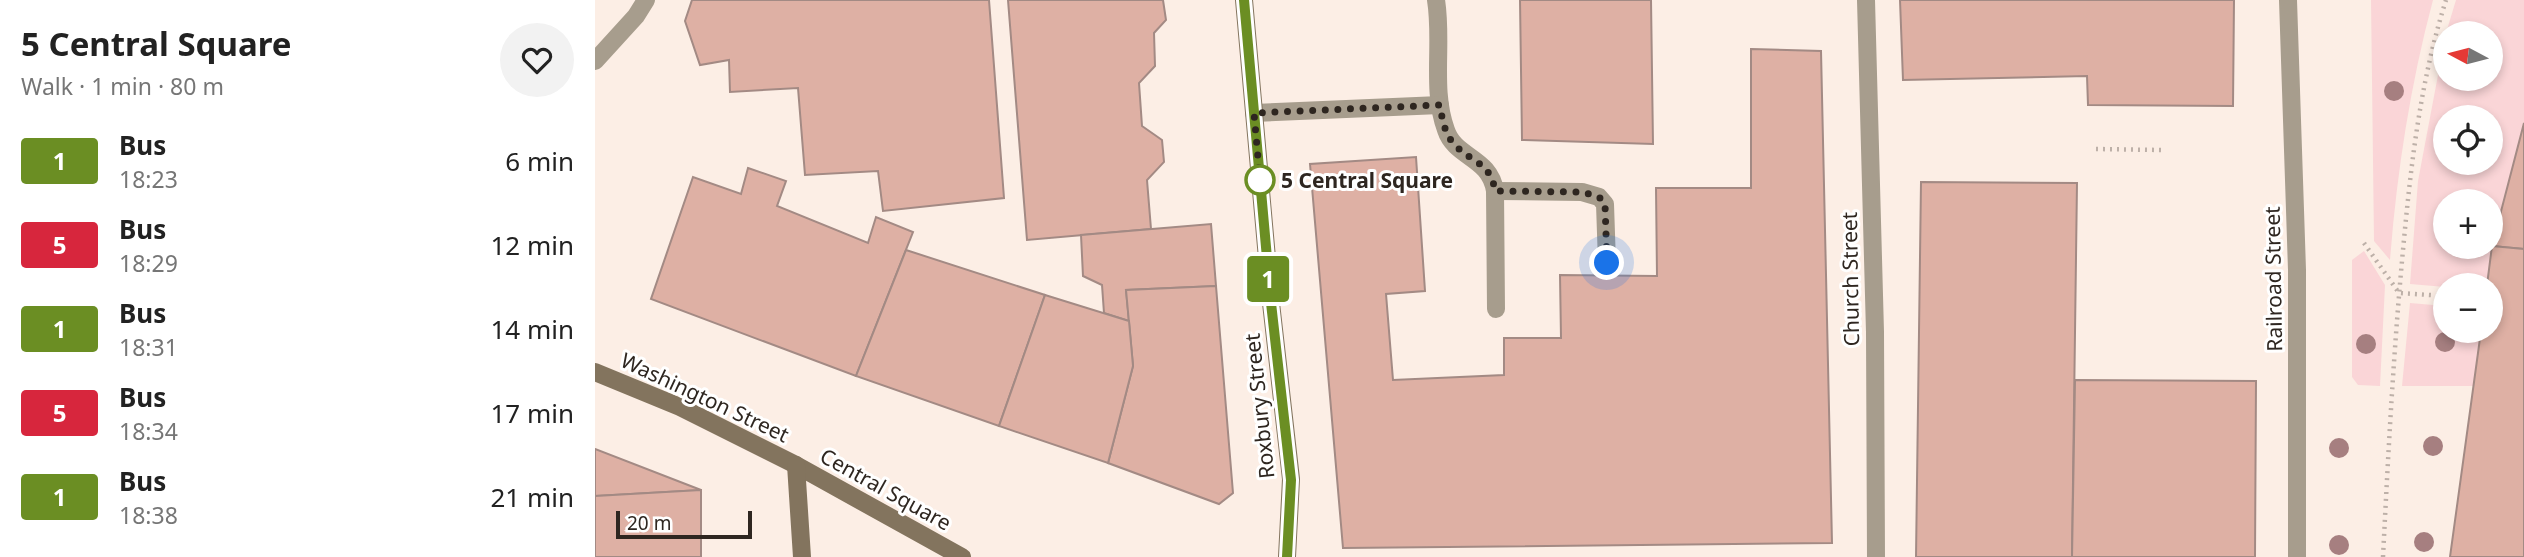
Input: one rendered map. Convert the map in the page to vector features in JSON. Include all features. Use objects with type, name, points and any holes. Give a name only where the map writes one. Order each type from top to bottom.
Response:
[{"type":"street","points":[[595,61],[636,16],[646,0]]},
{"type":"street","name":"Roxbury Street","points":[[1244,0],[1271,303],[1291,480],[1287,557]]},
{"type":"street","points":[[1436,0],[1440,105],[1447,134],[1456,146],[1485,168],[1493,178],[1496,309]]},
{"type":"street","name":"Church Street","points":[[1866,0],[1875,332],[1876,557]]},
{"type":"street","name":"Railroad Street","points":[[2288,0],[2297,270],[2297,557]]},
{"type":"street","points":[[1254,113],[1440,105]]},
{"type":"street","points":[[1495,191],[1582,192],[1599,197],[1605,204],[1607,263]]},
{"type":"street","name":"Washington Street","points":[[595,372],[680,407],[796,465]]},
{"type":"street","name":"Central Square","points":[[796,465],[802,557]]},
{"type":"street","name":"Central Square","points":[[796,465],[962,557]]},
{"type":"path","points":[[2383,557],[2391,385],[2412,155],[2435,35],[2446,0]]},
{"type":"path","points":[[2096,149],[2162,150]]},
{"type":"path","points":[[2364,243],[2399,293]]},
{"type":"path","points":[[2399,293],[2433,295]]},
{"type":"shaded area","points":[[2371,0],[2433,0],[2406,129],[2390,260],[2374,241]]},
{"type":"shaded area","points":[[2456,0],[2524,0],[2524,123],[2503,204],[2503,189],[2433,189],[2433,259],[2490,259],[2489,273],[2433,273],[2433,286],[2410,284],[2418,181],[2435,91],[2503,91],[2503,21],[2450,21]]},
{"type":"shaded area","points":[[2364,251],[2385,285],[2380,386],[2358,385],[2352,377],[2352,260]]},
{"type":"shaded area","points":[[2410,303],[2433,305],[2433,343],[2479,343],[2474,386],[2402,386]]},
{"type":"building","points":[[692,0],[989,0],[1004,198],[883,211],[878,171],[805,175],[798,88],[730,92],[729,60],[700,65],[685,21]]},
{"type":"building","points":[[1008,0],[1163,0],[1166,20],[1154,33],[1155,66],[1139,83],[1142,126],[1162,140],[1164,162],[1147,180],[1151,229],[1027,240]]},
{"type":"building","points":[[1520,0],[1651,0],[1653,144],[1522,140]]},
{"type":"building","points":[[1900,0],[2234,0],[2233,106],[2088,105],[2087,76],[1903,80]]},
{"type":"building","points":[[1751,49],[1821,51],[1832,543],[1343,548],[1310,164],[1416,157],[1425,291],[1386,294],[1393,380],[1504,375],[1504,338],[1561,338],[1560,275],[1657,276],[1656,188],[1751,188]]},
{"type":"building","points":[[2524,123],[2524,249],[2503,247],[2503,204]]},
{"type":"building","points":[[748,168],[786,181],[777,206],[868,243],[876,217],[913,232],[856,376],[651,299],[693,177],[741,194]]},
{"type":"building","points":[[1921,182],[2077,183],[2072,557],[1916,557]]},
{"type":"building","points":[[1211,224],[1216,286],[1126,290],[1129,321],[1104,313],[1102,285],[1083,276],[1081,235]]},
{"type":"building","points":[[2503,247],[2524,249],[2524,557],[2450,557],[2479,343],[2503,343],[2503,273],[2489,273],[2490,259],[2503,259]]},
{"type":"building","points":[[906,250],[1045,295],[999,426],[856,376]]},
{"type":"building","points":[[1216,286],[1233,493],[1219,504],[1108,463],[1133,366],[1126,290]]},
{"type":"building","points":[[1045,295],[1129,321],[1133,366],[1108,463],[999,426]]},
{"type":"building","points":[[2075,380],[2256,381],[2255,557],[2072,557]]},
{"type":"building","points":[[595,449],[701,490],[595,496]]},
{"type":"building","points":[[701,490],[701,557],[595,557],[595,496]]},
{"type":"bus line","name":"1","points":[[1244,0],[1271,303],[1291,480],[1287,557]]},
{"type":"place","name":"5 Central Square","points":[[1260,180]]},
{"type":"route","points":[[1260,180],[1254,113],[1440,105],[1447,134],[1456,146],[1485,168],[1493,178],[1495,191],[1582,192],[1599,197],[1605,204],[1607,263]]}]
